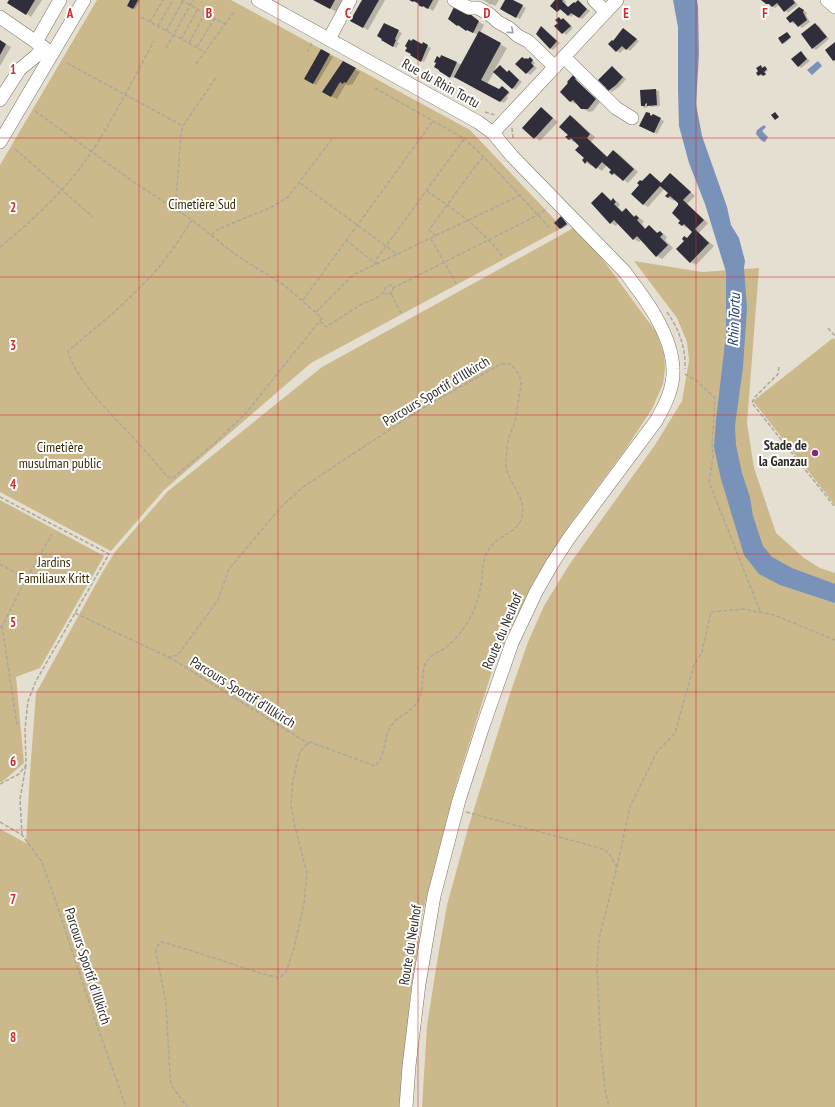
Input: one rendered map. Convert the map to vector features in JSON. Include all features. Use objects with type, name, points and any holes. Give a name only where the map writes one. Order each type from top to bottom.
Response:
[{"type":"street","points":[[0,142],[43,48],[60,0]]},
{"type":"street","points":[[0,100],[20,69],[36,56],[84,0]]},
{"type":"street","name":"Rue du Rhin Tortu","points":[[258,0],[478,122],[493,133],[512,156],[583,228]]},
{"type":"street","points":[[329,39],[350,0]]},
{"type":"street","points":[[454,0],[469,8],[478,8],[489,14],[518,36],[559,62],[616,108],[632,118]]},
{"type":"street","points":[[594,0],[606,12]]},
{"type":"street","points":[[493,133],[617,0]]},
{"type":"street","points":[[827,0],[835,7]]},
{"type":"street","points":[[0,17],[43,48]]},
{"type":"street","name":"Route du Neuhof","points":[[406,1107],[409,1066],[419,984],[434,896],[460,800],[483,726],[512,643],[536,592],[552,564],[569,538],[656,421],[663,410],[670,391],[673,369],[672,358],[669,347],[659,325],[638,290],[624,271],[583,228]]},
{"type":"path","points":[[150,22],[162,0]]},
{"type":"path","points":[[158,26],[173,0]]},
{"type":"path","points":[[166,30],[182,0],[225,24]]},
{"type":"path","points":[[166,48],[193,0]]},
{"type":"path","points":[[181,39],[198,9]]},
{"type":"path","points":[[196,64],[234,12]]},
{"type":"path","points":[[189,43],[205,13]]},
{"type":"path","points":[[141,17],[205,52]]},
{"type":"path","points":[[197,47],[215,18]]},
{"type":"path","points":[[0,248],[41,211],[61,190],[92,151],[154,42]]},
{"type":"path","points":[[307,52],[313,42]]},
{"type":"path","points":[[67,63],[183,126]]},
{"type":"path","points":[[171,208],[176,200],[181,132],[183,126],[217,76]]},
{"type":"path","points":[[375,88],[464,139],[521,195],[550,228]]},
{"type":"path","points":[[35,110],[171,208],[192,220],[236,254],[284,285],[322,318],[320,320],[326,327],[360,305],[376,298],[384,292],[387,286],[391,285],[393,288]]},
{"type":"path","points":[[302,301],[433,121]]},
{"type":"path","points":[[512,127],[513,138],[516,142]]},
{"type":"path","points":[[212,236],[218,229],[225,225],[280,203],[288,197],[332,139]]},
{"type":"path","points":[[376,265],[376,260],[464,139]]},
{"type":"path","points":[[15,149],[93,217]]},
{"type":"path","points":[[436,236],[429,230],[476,165],[484,157]]},
{"type":"path","points":[[300,183],[398,255]]},
{"type":"path","points":[[427,191],[469,221],[492,241],[502,256]]},
{"type":"path","points":[[316,313],[353,275],[398,255],[521,195]]},
{"type":"path","points":[[401,313],[391,294],[393,288],[538,215],[547,208]]},
{"type":"path","points":[[192,220],[152,274],[98,326],[68,351],[76,371],[102,405],[168,477],[173,478],[178,475],[216,442],[246,413],[320,320]]},
{"type":"path","points":[[431,239],[456,283]]},
{"type":"path","points":[[346,240],[376,265]]},
{"type":"path","points":[[384,292],[386,294],[391,294]]},
{"type":"path","points":[[667,312],[680,336],[686,355],[684,380]]},
{"type":"path","points":[[828,328],[835,336]]},
{"type":"path","name":"Parcours Sportif d'Illkirch","points":[[167,656],[178,656],[218,600],[229,569],[282,507],[304,487],[421,409],[501,364],[510,364],[517,369],[521,383],[515,420],[508,438],[504,466],[521,501],[523,515],[516,528],[492,545],[482,566],[482,580],[472,613],[463,629],[450,643],[435,653],[427,661],[424,668],[422,693],[413,709],[396,719],[389,729],[378,764],[375,766],[310,742],[308,744]]},
{"type":"path","points":[[779,368],[778,374],[754,398],[752,403],[835,507]]},
{"type":"path","points":[[685,374],[696,380],[715,398],[712,446],[713,457],[710,482],[760,612]]},
{"type":"path","points":[[0,497],[109,554],[36,681],[28,701],[25,729],[26,765],[20,799],[22,835]]},
{"type":"path","points":[[17,725],[1,626],[52,534]]},
{"type":"path","points":[[0,564],[20,575],[24,583]]},
{"type":"path","points":[[609,1107],[605,1090],[601,1051],[597,966],[601,932],[630,807],[657,752],[675,733],[694,665],[702,652],[711,612],[743,609],[774,615],[835,640]]},
{"type":"path","points":[[75,613],[167,656]]},
{"type":"path","name":"Parcours Sportif d’Illkirch","points":[[167,656],[308,744]]},
{"type":"path","points":[[187,1107],[172,1085],[170,1076],[166,1004],[156,952],[158,945],[161,942],[176,946],[248,970],[279,978],[286,972],[294,948],[304,903],[307,873],[294,823],[291,804],[293,780],[299,754],[308,744]]},
{"type":"path","points":[[0,784],[19,774],[26,765]]},
{"type":"path","points":[[465,811],[600,848],[608,852],[617,867]]},
{"type":"path","points":[[0,822],[22,835]]},
{"type":"path","name":"Parcours Sportif d'Illkirch","points":[[22,835],[42,862],[126,1107]]},
{"type":"green space","name":"Cimetière Sud","points":[[97,0],[231,0],[470,130],[556,221],[554,223],[560,229],[311,363],[164,490],[111,551],[0,492],[0,165]]},
{"type":"green space","points":[[576,226],[610,269],[656,332],[664,354],[665,369],[663,384],[652,409],[625,450],[571,523],[534,581],[494,665],[455,788],[423,911],[410,998],[400,1107],[0,1107],[0,829],[26,843],[36,693],[115,552],[167,492],[322,367]]},
{"type":"green space","points":[[634,261],[702,272],[759,268],[747,423],[754,468],[776,533],[804,558],[820,568],[835,573],[835,1107],[422,1107],[427,1026],[447,905],[469,825],[528,642],[544,606],[569,565],[655,445],[682,401],[689,361],[687,342],[677,318]]},
{"type":"green space","name":"Stade de la Ganzau","points":[[833,338],[835,340],[835,505],[753,401]]},
{"type":"green space","name":"Jardins Familiaux Kritt","points":[[0,500],[104,556],[40,668],[16,677],[24,763],[2,782],[0,782]]},
{"type":"water","name":"Rhin Tortu","points":[[673,0],[697,0],[699,54],[696,104],[702,136],[727,207],[731,225],[739,238],[745,261],[744,268],[747,308],[743,367],[735,426],[736,445],[742,473],[750,497],[753,516],[763,546],[772,557],[792,568],[835,584],[835,603],[780,585],[759,574],[744,555],[721,479],[714,447],[726,334],[726,272],[705,204],[689,163],[679,126],[678,27]]},
{"type":"water","points":[[818,61],[822,66],[812,75],[807,70]]},
{"type":"water","points":[[764,125],[766,127],[762,131],[768,137],[765,142],[762,141],[756,134],[757,130]]},
{"type":"building","points":[[9,0],[35,0],[26,15],[7,3]]},
{"type":"building","points":[[130,0],[138,0],[133,9],[127,6]]},
{"type":"building","points":[[313,0],[335,0],[330,9]]},
{"type":"building","points":[[362,0],[379,0],[363,28],[350,21]]},
{"type":"building","points":[[409,0],[433,0],[428,9],[418,5],[419,4],[414,1]]},
{"type":"building","points":[[505,0],[513,0],[523,5],[516,18],[500,9]]},
{"type":"building","points":[[555,0],[563,0],[562,1],[568,7],[578,0],[587,9],[579,18],[571,13],[568,16],[560,9],[557,12],[550,6]]},
{"type":"building","points":[[761,0],[793,0],[795,3],[784,12],[777,3],[772,7]]},
{"type":"building","points":[[454,7],[470,14],[479,21],[473,33],[467,30],[466,31],[458,25],[457,26],[448,19]]},
{"type":"building","points":[[799,7],[804,10],[803,12],[807,20],[798,27],[793,21],[790,23],[786,18]]},
{"type":"building","points":[[559,17],[561,20],[563,18],[571,26],[562,34],[554,26],[558,23],[555,20]]},
{"type":"building","points":[[384,23],[399,30],[393,47],[377,36]]},
{"type":"building","points":[[815,23],[827,37],[812,49],[801,34]]},
{"type":"building","points":[[541,26],[557,41],[550,49],[536,34]]},
{"type":"building","points":[[623,28],[637,39],[626,50],[622,46],[616,52],[608,44],[612,40],[613,41]]},
{"type":"building","points":[[479,31],[501,43],[481,80],[499,89],[502,86],[509,92],[500,102],[454,77]]},
{"type":"building","points":[[787,32],[791,37],[782,44],[778,38]]},
{"type":"building","points":[[409,39],[411,41],[413,39],[422,44],[423,42],[428,45],[421,62],[405,51],[407,48],[405,46]]},
{"type":"building","points":[[0,40],[6,44],[0,55]]},
{"type":"building","points":[[835,42],[835,60],[833,61],[825,50]]},
{"type":"building","points":[[321,49],[330,54],[313,84],[304,79]]},
{"type":"building","points":[[801,51],[807,59],[798,67],[791,59]]},
{"type":"building","points":[[441,55],[457,62],[450,78],[434,67],[436,63],[434,62],[437,56],[440,58]]},
{"type":"building","points":[[522,57],[528,59],[530,57],[533,60],[531,63],[534,66],[526,74],[515,64]]},
{"type":"building","points":[[343,61],[356,68],[346,83],[344,82],[343,84],[340,82],[331,97],[322,92]]},
{"type":"building","points":[[500,65],[507,72],[509,70],[519,80],[512,89],[493,72]]},
{"type":"building","points":[[761,65],[762,68],[765,66],[767,69],[764,72],[766,74],[763,76],[761,74],[758,76],[756,73],[758,71],[756,68]]},
{"type":"building","points":[[612,66],[623,77],[608,91],[598,80]]},
{"type":"building","points":[[573,75],[576,78],[575,79],[596,99],[588,109],[581,109],[573,100],[570,102],[560,92]]},
{"type":"building","points":[[656,89],[657,105],[647,106],[647,103],[645,106],[641,106],[640,90]]},
{"type":"building","points":[[541,107],[553,118],[534,139],[522,128]]},
{"type":"building","points":[[646,112],[650,113],[651,116],[653,114],[661,118],[654,133],[639,126]]},
{"type":"building","points":[[775,112],[779,117],[775,120],[771,115]]},
{"type":"building","points":[[570,115],[590,134],[587,138],[607,157],[613,150],[634,169],[623,181],[614,173],[612,175],[609,172],[611,170],[602,162],[596,169],[587,161],[585,164],[582,160],[584,158],[575,150],[579,146],[571,138],[569,140],[565,137],[568,135],[559,127]]},
{"type":"building","points":[[650,173],[661,183],[670,173],[691,192],[683,200],[704,220],[695,229],[709,243],[690,263],[676,249],[684,241],[682,239],[684,236],[687,238],[692,232],[684,224],[682,226],[678,223],[680,221],[672,213],[678,203],[670,196],[668,198],[665,196],[668,193],[660,186],[643,205],[631,194],[639,185],[637,183],[640,180],[642,181]]},
{"type":"building","points":[[602,192],[611,201],[613,198],[616,202],[614,204],[622,212],[626,208],[634,217],[636,215],[639,218],[637,220],[645,229],[649,225],[657,233],[660,231],[663,234],[660,237],[668,245],[656,257],[637,236],[633,240],[614,220],[610,224],[591,203]]},
{"type":"building","points":[[561,216],[567,224],[560,229],[554,223]]},
{"type":"place","name":"Stade de la Ganzau","points":[[815,453]]},
{"type":"park label","name":"Cimetière musulman public","points":[[60,456]]}]
